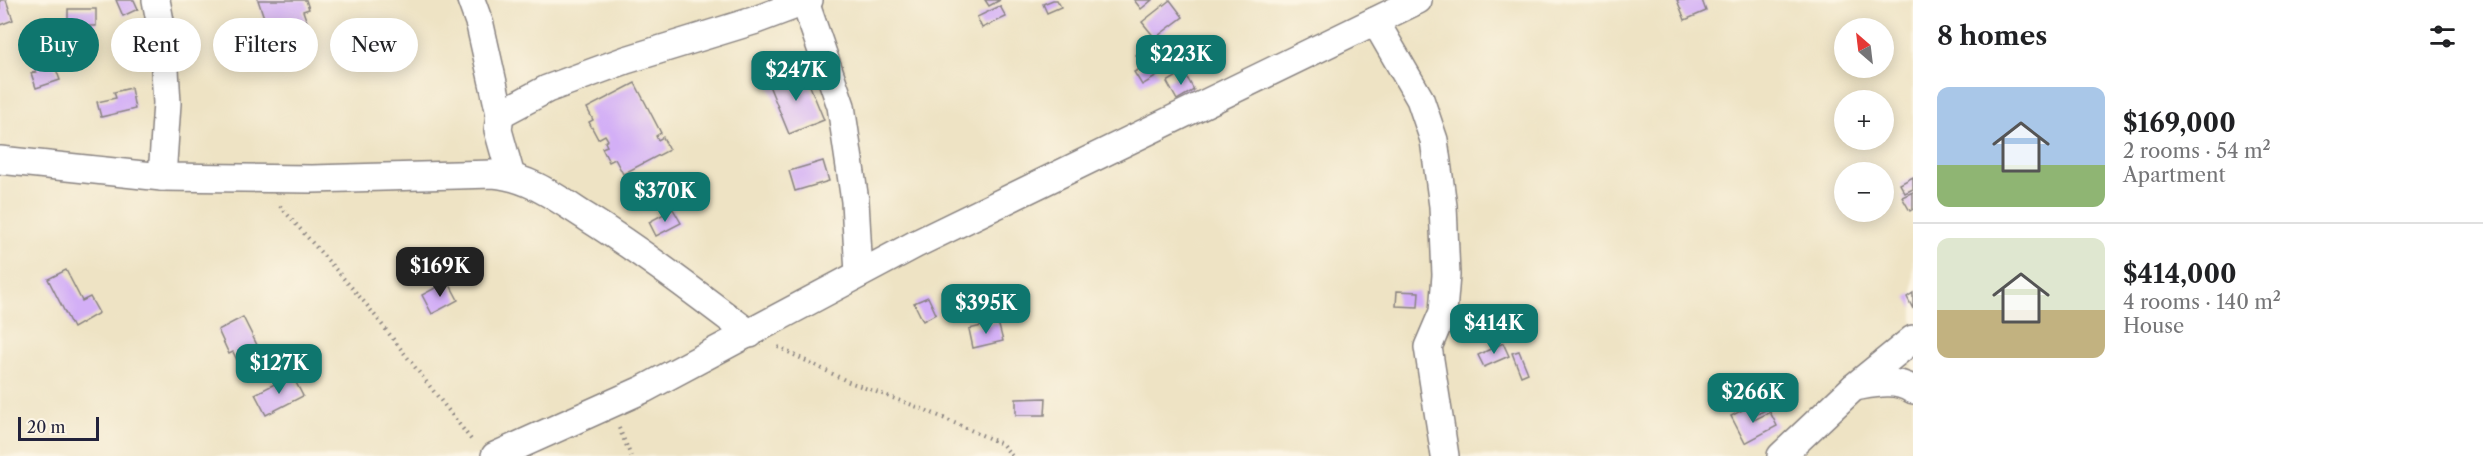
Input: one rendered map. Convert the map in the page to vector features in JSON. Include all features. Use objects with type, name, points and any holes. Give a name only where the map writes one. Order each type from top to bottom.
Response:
[{"type":"street","points":[[156,0],[163,38],[167,103],[162,177]]},
{"type":"street","points":[[471,0],[480,25],[500,114],[498,130],[511,176]]},
{"type":"street","points":[[486,452],[644,389],[916,243],[1417,0]]},
{"type":"street","points":[[500,114],[547,89],[626,60],[807,1],[841,106],[855,201],[859,274]]},
{"type":"street","points":[[1375,21],[1420,99],[1434,140],[1443,206],[1446,275],[1443,312],[1428,347],[1445,456]]},
{"type":"street","points":[[0,160],[162,177],[511,176],[543,189],[630,244],[750,334]]},
{"type":"street","points":[[1781,456],[1854,387],[1913,339]]},
{"type":"street","points":[[1854,387],[1887,382],[1907,386],[1913,390]]},
{"type":"path","points":[[256,178],[366,304],[486,452]]},
{"type":"path","points":[[750,334],[849,382],[923,409],[1002,444],[1012,456]]},
{"type":"building","points":[[0,0],[6,0],[13,20],[0,25]]},
{"type":"building","points":[[116,0],[134,0],[138,9],[123,16]]},
{"type":"building","points":[[258,0],[306,0],[309,9],[303,11],[306,18],[264,18]]},
{"type":"building","points":[[985,0],[1000,0],[989,6]]},
{"type":"building","points":[[1057,0],[1061,7],[1047,13],[1043,4]]},
{"type":"building","points":[[1134,0],[1152,0],[1141,9]]},
{"type":"building","points":[[1170,0],[1183,17],[1155,38],[1142,22]]},
{"type":"building","points":[[1677,0],[1702,0],[1706,11],[1685,20]]},
{"type":"building","points":[[1000,6],[1006,17],[982,28],[977,17]]},
{"type":"building","points":[[68,9],[96,9],[96,18],[68,18]]},
{"type":"building","points":[[1143,50],[1149,59],[1142,64],[1136,55]]},
{"type":"building","points":[[1151,62],[1159,75],[1142,85],[1134,72]]},
{"type":"building","points":[[803,69],[824,120],[789,134],[768,83]]},
{"type":"building","points":[[57,72],[60,80],[36,88],[31,73]]},
{"type":"building","points":[[1184,72],[1194,90],[1177,100],[1167,82]]},
{"type":"building","points":[[635,83],[661,133],[656,136],[658,140],[663,137],[669,150],[623,174],[615,159],[609,162],[602,148],[607,146],[605,142],[608,140],[605,135],[598,139],[589,122],[593,120],[587,108]]},
{"type":"building","points":[[131,88],[135,109],[101,117],[97,102],[116,98],[114,92]]},
{"type":"building","points":[[823,161],[829,181],[795,191],[789,171]]},
{"type":"building","points":[[1913,177],[1913,189],[1905,193],[1900,184]]},
{"type":"building","points":[[1913,192],[1913,209],[1910,211],[1902,197]]},
{"type":"building","points":[[673,209],[681,223],[656,236],[649,222]]},
{"type":"building","points":[[66,270],[82,301],[90,297],[99,313],[73,328],[48,279]]},
{"type":"building","points":[[448,281],[458,300],[432,314],[422,295]]},
{"type":"building","points":[[1397,291],[1419,292],[1418,307],[1396,306]]},
{"type":"building","points":[[1913,293],[1913,309],[1907,297]]},
{"type":"building","points":[[928,297],[936,314],[923,321],[914,303]]},
{"type":"building","points":[[243,317],[266,363],[244,374],[233,352],[229,354],[218,330]]},
{"type":"building","points":[[998,322],[1003,341],[973,348],[969,329]]},
{"type":"building","points":[[1503,343],[1509,356],[1484,367],[1478,355]]},
{"type":"building","points":[[1519,351],[1528,373],[1521,376],[1512,353]]},
{"type":"building","points":[[292,375],[303,396],[266,415],[255,394]]},
{"type":"building","points":[[1763,385],[1773,406],[1754,416],[1743,394]]},
{"type":"building","points":[[1046,398],[1045,415],[1016,415],[1016,399]]},
{"type":"building","points":[[1748,407],[1754,420],[1770,412],[1777,426],[1745,443],[1731,416]]}]
